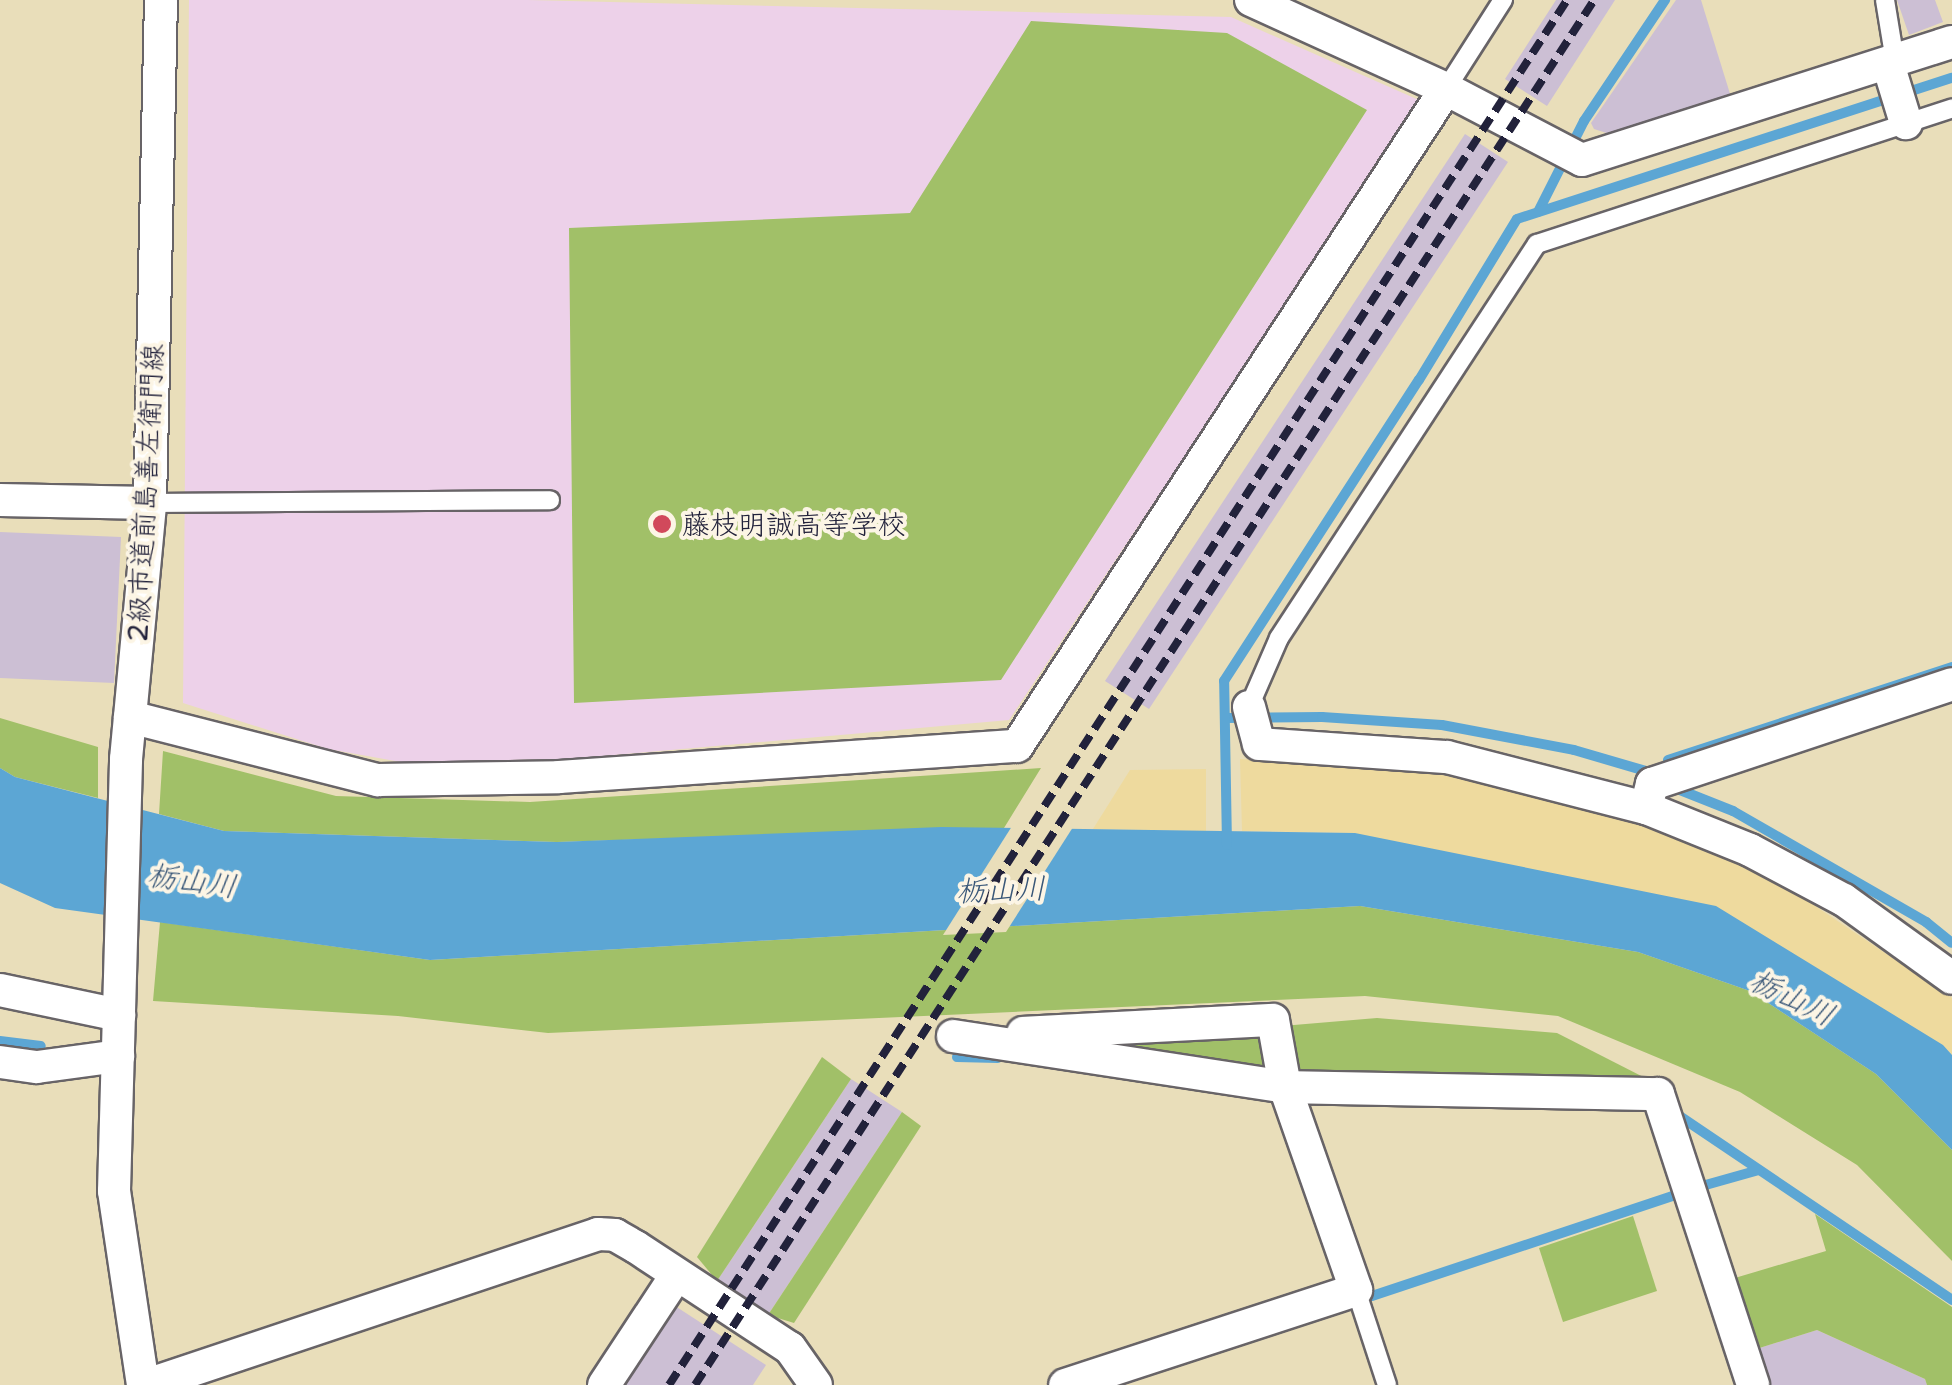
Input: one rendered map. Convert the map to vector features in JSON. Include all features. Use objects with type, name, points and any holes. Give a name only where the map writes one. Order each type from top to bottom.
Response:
[{"type":"street","name":"2級市道前島善左衛門線","points":[[145,1385],[114,1191],[126,759],[150,503],[161,0]]},
{"type":"street","points":[[1250,0],[1446,88],[1571,155],[1898,92],[1952,42]]},
{"type":"street","points":[[130,717],[378,780],[558,777],[1017,746],[1446,88]]},
{"type":"street","points":[[0,500],[150,503]]},
{"type":"street","points":[[1649,796],[1684,772],[1952,684]]},
{"type":"street","points":[[1251,720],[1259,744],[1447,757],[1649,796],[1844,900],[1952,978]]},
{"type":"street","points":[[0,990],[118,1000]]},
{"type":"street","points":[[1065,1385],[1356,1290],[1285,1087],[1273,1020],[953,1036],[1285,1087],[1658,1094],[1753,1385]]},
{"type":"street","points":[[0,1062],[37,1067],[118,1056]]},
{"type":"street","points":[[145,1385],[598,1234],[616,1234],[790,1348],[816,1385]]},
{"type":"street","points":[[604,1385],[676,1276]]},
{"type":"lane","points":[[1446,88],[1503,0]]},
{"type":"lane","points":[[1885,0],[1898,92]]},
{"type":"lane","points":[[1251,720],[1279,638],[1537,244],[1898,92],[1952,108]]},
{"type":"lane","points":[[150,503],[550,500]]},
{"type":"lane","points":[[1356,1290],[1388,1385]]},
{"type":"shaded area","name":"藤枝明誠高等学校","points":[[189,0],[528,0],[1231,17],[1421,101],[1009,720],[569,759],[401,762],[328,749],[183,703]]},
{"type":"shaded area","points":[[1556,0],[1615,0],[1547,106],[1505,79]]},
{"type":"shaded area","points":[[1676,0],[1701,0],[1731,97],[1616,136],[1594,129],[1591,123]]},
{"type":"shaded area","points":[[1897,0],[1935,0],[1943,22],[1909,35]]},
{"type":"shaded area","points":[[1465,134],[1508,162],[1149,709],[1105,681]]},
{"type":"shaded area","points":[[0,532],[121,537],[114,683],[0,678]]},
{"type":"shaded area","points":[[851,1079],[902,1112],[768,1315],[717,1281]]},
{"type":"shaded area","points":[[672,1304],[766,1365],[753,1385],[619,1385]]},
{"type":"shaded area","points":[[1817,1330],[1925,1379],[1927,1385],[1765,1385],[1753,1350]]},
{"type":"green space","points":[[1031,21],[1227,33],[1367,110],[1001,680],[574,703],[569,228],[910,213]]},
{"type":"green space","points":[[0,718],[98,747],[98,798],[15,777],[0,768]]},
{"type":"green space","points":[[163,751],[336,796],[530,802],[1041,768],[1004,828],[557,842],[224,831],[159,814]]},
{"type":"green space","points":[[1360,906],[1638,952],[1750,991],[1876,1074],[1952,1150],[1952,1261],[1857,1165],[1740,1092],[1558,1016],[1365,996],[548,1033],[398,1016],[153,1001],[160,922],[430,960]]},
{"type":"green space","points":[[1377,1018],[1557,1033],[1657,1084],[1292,1081],[1282,1026]]},
{"type":"green space","points":[[1257,1031],[1268,1076],[1052,1042]]},
{"type":"green space","points":[[822,1057],[851,1079],[717,1281],[697,1257]]},
{"type":"green space","points":[[902,1112],[921,1126],[794,1323],[768,1315]]},
{"type":"green space","points":[[1815,1214],[1952,1307],[1952,1385],[1927,1385],[1925,1379],[1817,1330],[1753,1350],[1728,1280],[1826,1251]]},
{"type":"green space","points":[[1633,1216],[1657,1291],[1563,1322],[1539,1248]]},
{"type":"sand","points":[[1240,759],[1409,768],[1624,813],[1703,843],[1784,885],[1952,998],[1952,1055],[1943,1045],[1355,833],[1242,831]]},
{"type":"sand","points":[[1206,769],[1206,831],[1093,829],[1130,770]]},
{"type":"water","name":"栃山川","points":[[0,768],[15,777],[224,831],[557,842],[941,827],[1355,833],[1716,906],[1943,1045],[1952,1055],[1952,1150],[1876,1074],[1750,991],[1638,952],[1360,906],[430,960],[55,908],[0,883]]},
{"type":"pier","points":[[1014,823],[1075,824],[1006,932],[943,935]]},
{"type":"waterway","points":[[1538,212],[1584,121],[1665,0]]},
{"type":"waterway","points":[[1227,845],[1224,681],[1419,380],[1517,219],[1952,78]]},
{"type":"waterway","points":[[1668,760],[1952,667]]},
{"type":"waterway","points":[[1225,718],[1322,717],[1442,725],[1574,750],[1656,774]]},
{"type":"waterway","points":[[1680,790],[1733,811],[1926,922],[1952,943]]},
{"type":"waterway","points":[[0,1041],[41,1046]]},
{"type":"waterway","points":[[957,1057],[998,1058]]},
{"type":"waterway","points":[[1678,1115],[1952,1300]]},
{"type":"waterway","points":[[1702,1186],[1759,1170]]},
{"type":"waterway","points":[[1372,1296],[1678,1194]]},
{"type":"railway","points":[[669,1385],[1567,0]]},
{"type":"railway","points":[[695,1385],[1594,0]]},
{"type":"place","name":"藤枝明誠高等学校","points":[[662,524]]}]
